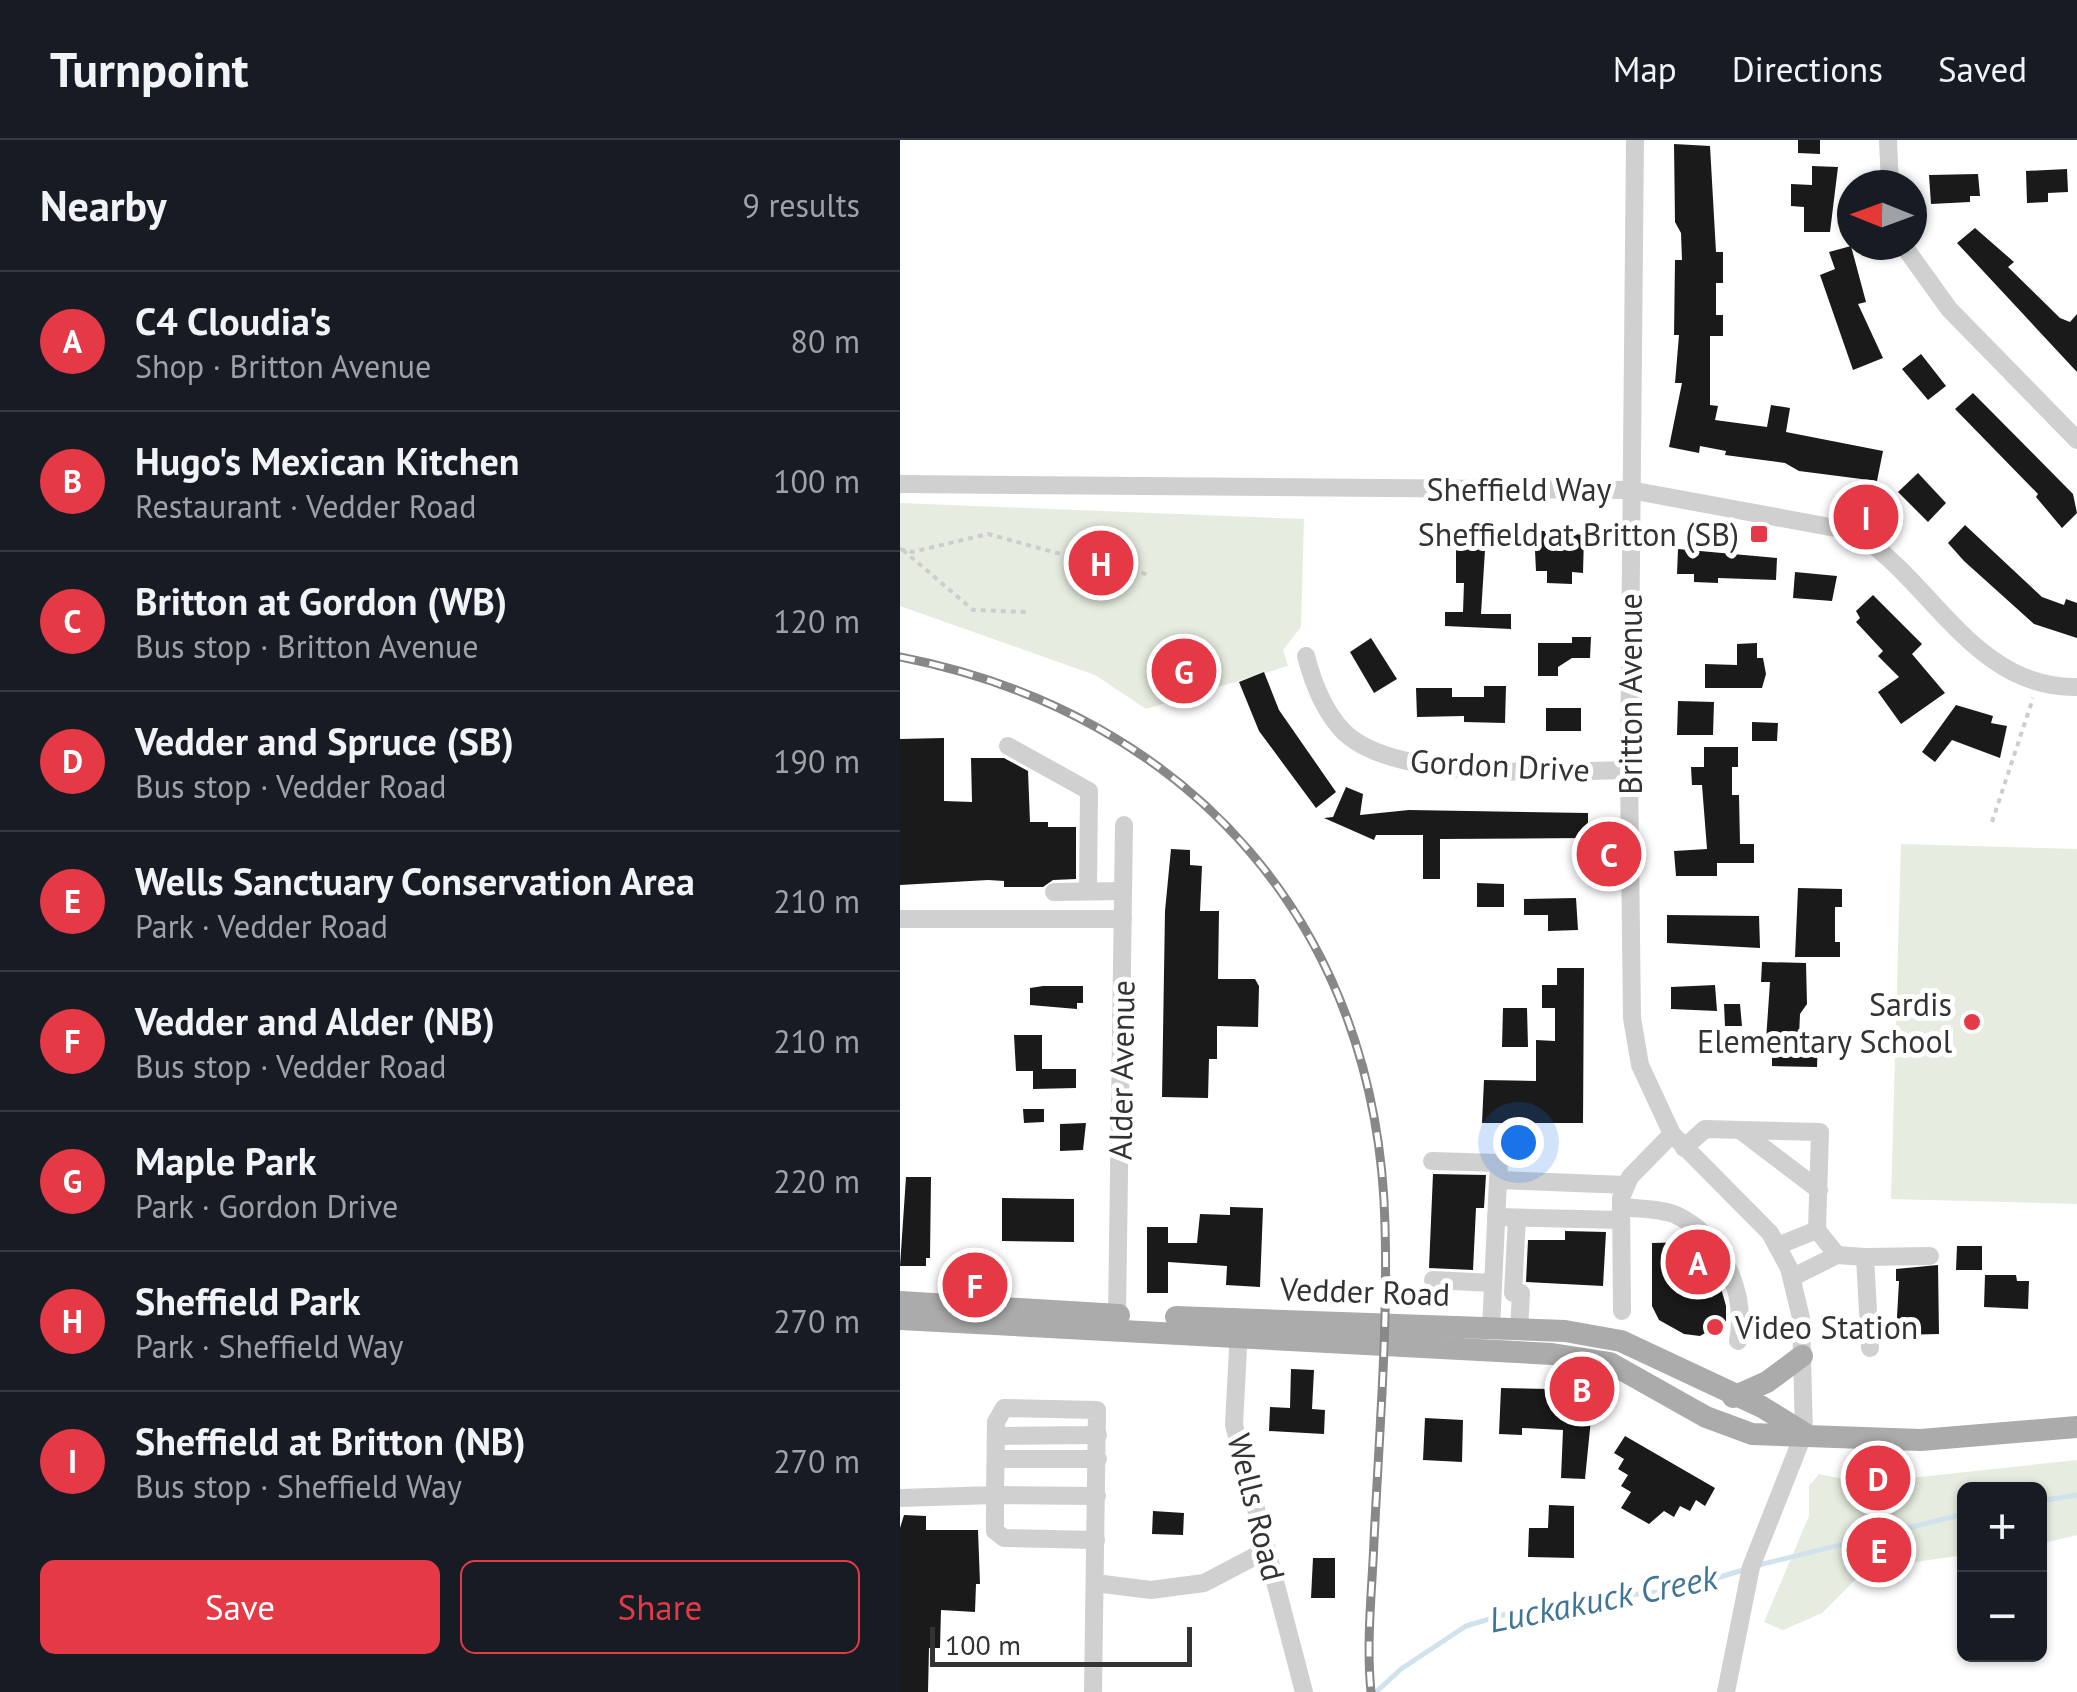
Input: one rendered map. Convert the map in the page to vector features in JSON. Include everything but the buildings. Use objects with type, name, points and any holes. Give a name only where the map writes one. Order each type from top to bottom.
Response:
[{"type":"main road","name":"Vedder Road","points":[[900,1302],[1117,1314],[1552,1354],[1610,1363],[1706,1417],[1752,1434],[1921,1440],[2077,1427]]},
{"type":"main road","name":"Vedder Road","points":[[900,1319],[1565,1331],[1621,1341],[1733,1397],[1762,1407],[1804,1433]]},
{"type":"main road","points":[[1733,1397],[1767,1382],[1802,1356]]},
{"type":"street","name":"Britton Avenue","points":[[1635,140],[1629,770],[1632,1018],[1640,1064],[1678,1141],[1745,1205],[1777,1246],[1793,1278],[1802,1318],[1804,1433]]},
{"type":"street","points":[[1888,140],[1889,170]]},
{"type":"street","points":[[1914,260],[1949,309],[2077,440]]},
{"type":"street","name":"Sheffield Way","points":[[900,484],[1630,490],[1841,529],[1865,539],[1996,666],[2038,684],[2077,687]]},
{"type":"street","name":"Gordon Drive","points":[[1306,656],[1314,685],[1344,732],[1396,760],[1436,768],[1629,770]]},
{"type":"street","points":[[1008,746],[1089,791],[1088,891]]},
{"type":"street","name":"Alder Avenue","points":[[1117,1314],[1124,825]]},
{"type":"street","points":[[1054,892],[1123,892]]},
{"type":"street","points":[[900,919],[1123,919]]},
{"type":"street","points":[[1622,1310],[1621,1213],[1626,1185],[1678,1141],[1705,1129],[1820,1132],[1817,1230],[1837,1255]]},
{"type":"street","points":[[1739,1130],[1818,1190]]},
{"type":"street","points":[[1432,1161],[1499,1163],[1491,1329]]},
{"type":"street","points":[[1498,1180],[1626,1185]]},
{"type":"street","points":[[1496,1217],[1621,1213],[1680,1217],[1722,1256],[1734,1278],[1742,1318],[1738,1341]]},
{"type":"street","points":[[1517,1218],[1513,1293],[1521,1293],[1519,1330]]},
{"type":"street","points":[[1777,1246],[1817,1230]]},
{"type":"street","points":[[1793,1278],[1837,1255],[1930,1256]]},
{"type":"street","points":[[1865,1257],[1870,1348]]},
{"type":"street","points":[[1433,1280],[1493,1282]]},
{"type":"street","name":"Wells Road","points":[[1240,1327],[1234,1425],[1304,1692]]},
{"type":"street","points":[[1093,1692],[1099,1418],[1091,1408],[1004,1408],[998,1412],[998,1537],[1096,1540]]},
{"type":"street","points":[[1726,1692],[1751,1567],[1804,1433]]},
{"type":"street","points":[[996,1436],[1098,1435]]},
{"type":"street","points":[[996,1458],[1098,1459]]},
{"type":"street","points":[[900,1498],[1097,1496]]},
{"type":"street","points":[[1095,1583],[1151,1590],[1204,1584],[1267,1550]]},
{"type":"path","points":[[901,550],[997,535],[1057,553],[1097,555],[1148,575]]},
{"type":"path","points":[[901,550],[974,610],[1027,612]]},
{"type":"path","points":[[1992,822],[2038,684]]},
{"type":"shaded area","points":[[900,503],[1304,519],[1301,627],[1283,650],[1288,666],[1146,709],[1095,675],[900,606]]},
{"type":"shaded area","name":"Sardis Elementary School","points":[[1901,844],[2077,849],[2077,1204],[1891,1199]]},
{"type":"shaded area","points":[[2077,1460],[2077,1535],[2047,1542],[2047,1482],[1957,1482],[1957,1556],[1866,1569],[1822,1613],[1783,1630],[1764,1622],[1809,1516],[1809,1486],[1819,1474],[1864,1483]]},
{"type":"waterway","name":"Luckakuck Creek","points":[[2047,1500],[2077,1495]]},
{"type":"waterway","name":"Luckakuck Creek","points":[[1759,1565],[1957,1516]]},
{"type":"waterway","name":"Luckakuck Creek","points":[[1376,1692],[1401,1669],[1466,1626],[1540,1604],[1678,1590],[1743,1570]]},
{"type":"railway","points":[[900,657],[1004,686],[1098,728],[1179,783],[1249,851],[1305,929],[1347,1019],[1374,1117],[1385,1225],[1384,1343],[1369,1635],[1371,1692]]},
{"type":"place","name":"Sheffield at Britton (NB)","points":[[1866,517]]},
{"type":"place","name":"Sheffield at Britton (SB)","points":[[1759,534]]},
{"type":"place","name":"Sheffield Park","points":[[1101,563]]},
{"type":"place","name":"Maple Park","points":[[1184,671]]},
{"type":"place","name":"Britton at Gordon (WB)","points":[[1609,854]]},
{"type":"place","name":"Sardis Elementary School","points":[[1972,1022]]},
{"type":"place","name":"C4 Cloudia's","points":[[1698,1262]]},
{"type":"place","name":"Vedder and Alder (NB)","points":[[975,1285]]},
{"type":"place","name":"Video Station","points":[[1715,1327]]},
{"type":"place","name":"Hugo's Mexican Kitchen","points":[[1582,1389]]},
{"type":"place","name":"Vedder and Spruce (SB)","points":[[1878,1478]]},
{"type":"place","name":"Wells Sanctuary Conservation Area","points":[[1879,1550]]}]
